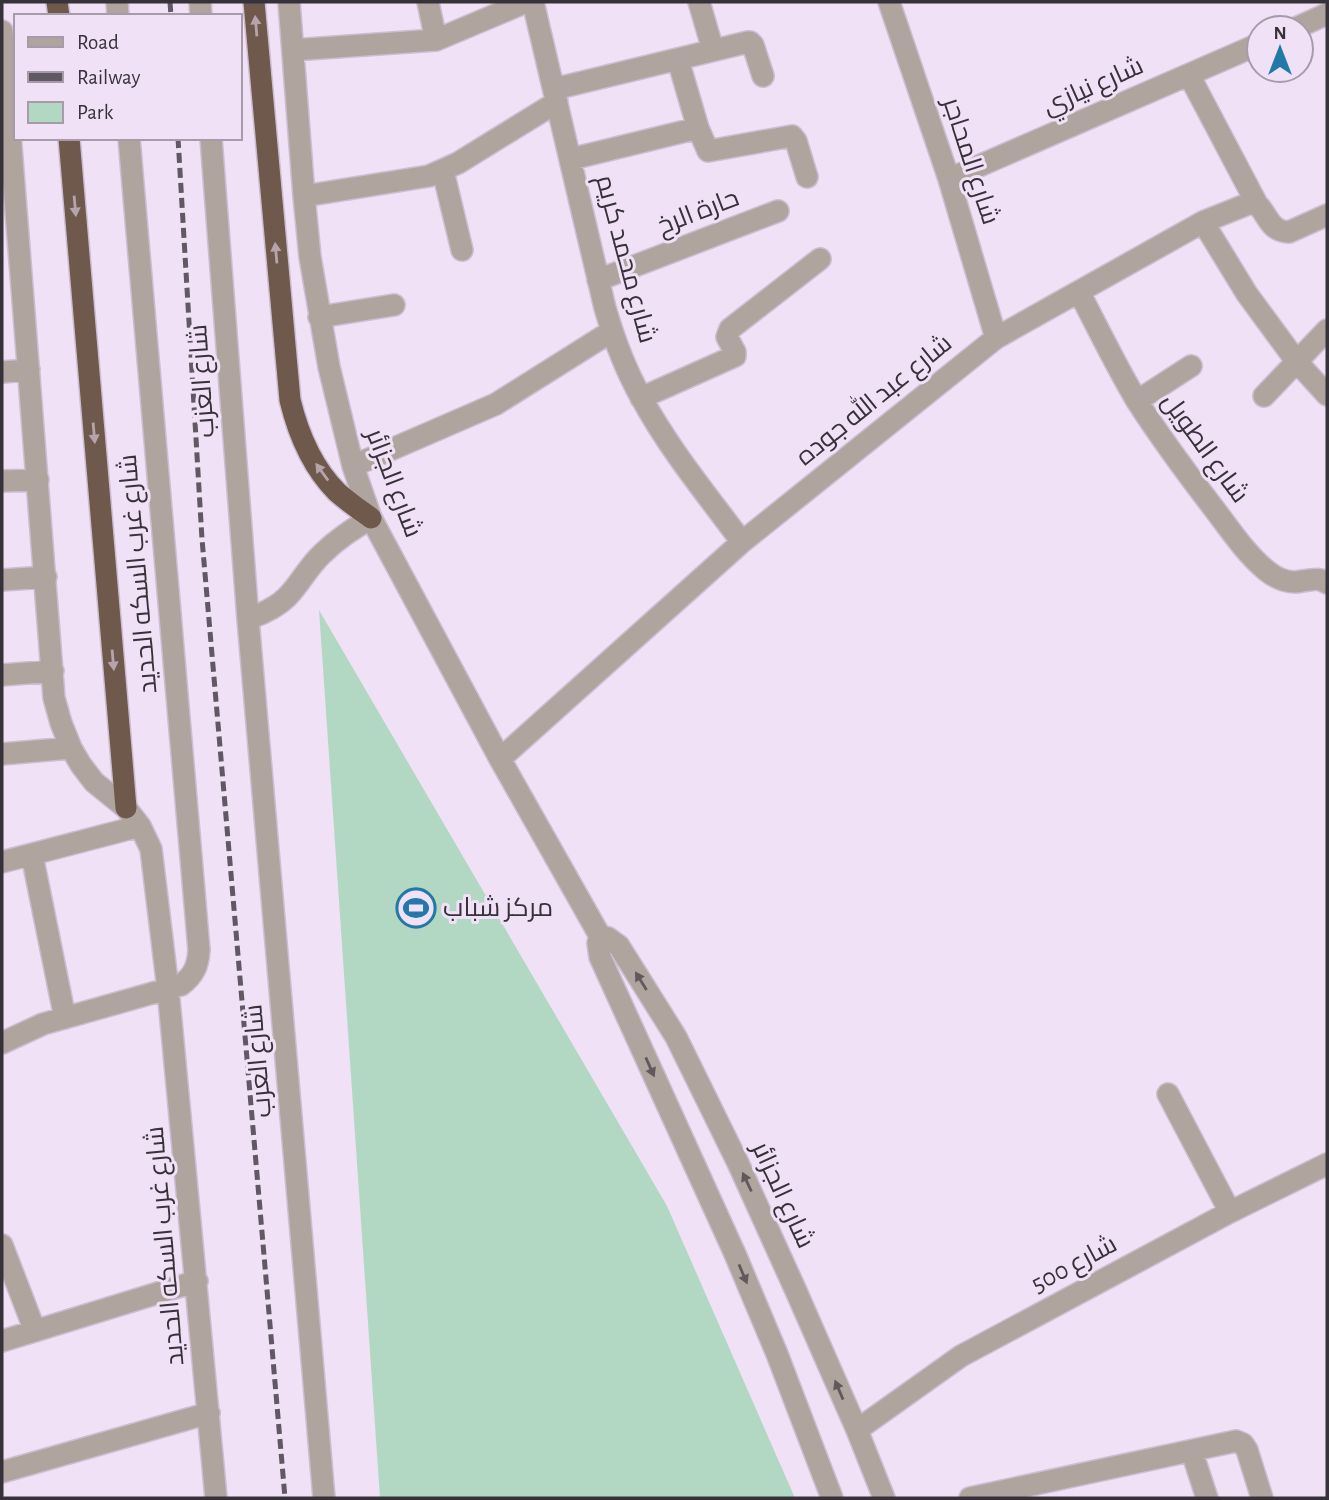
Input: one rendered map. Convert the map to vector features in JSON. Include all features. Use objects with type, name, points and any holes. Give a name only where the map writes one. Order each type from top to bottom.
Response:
[{"type":"highway","points":[[254,2],[290,400],[303,439],[323,475],[337,491],[371,518]]},
{"type":"highway","points":[[69,140],[126,808]]},
{"type":"street","name":"شارع الجزائر","points":[[289,2],[304,196],[319,317],[340,416],[353,466],[371,518],[500,759],[600,936],[600,957],[740,1266],[832,1498]]},
{"type":"street","points":[[428,2],[436,40]]},
{"type":"street","points":[[293,50],[436,40],[526,2]]},
{"type":"street","name":"شارع محمد كريم","points":[[533,2],[612,331],[641,398],[674,449],[742,542]]},
{"type":"street","name":"شارع المحاجر","points":[[889,2],[949,179],[996,338]]},
{"type":"street","points":[[705,3],[713,50]]},
{"type":"street","name":"شارع غرب السكه الحديد","points":[[2,31],[12,272],[29,370],[54,698],[71,748],[94,782],[126,808],[140,826],[151,849],[168,989],[216,1498]]},
{"type":"street","points":[[304,196],[414,179],[443,171],[556,95],[713,50],[752,43],[763,76]]},
{"type":"street","name":"شارع نيازي","points":[[949,179],[1245,50]]},
{"type":"street","points":[[678,60],[698,128],[708,151],[792,136],[807,177]]},
{"type":"street","points":[[1189,75],[1257,204],[1275,229],[1289,232],[1327,215]]},
{"type":"street","points":[[571,159],[698,128]]},
{"type":"street","name":"شارع غرب السكه الحديد","points":[[129,140],[199,950],[198,964],[192,976],[181,985],[168,989]]},
{"type":"street","name":"شارع العزب","points":[[211,140],[248,619]]},
{"type":"street","points":[[443,171],[462,250]]},
{"type":"street","name":"شارع عبد الله جوده","points":[[500,759],[742,542],[996,338],[1203,222],[1248,204],[1257,204]]},
{"type":"street","name":"حارة الرخ","points":[[598,280],[778,211]]},
{"type":"street","points":[[1203,222],[1247,294],[1297,362],[1327,395]]},
{"type":"street","points":[[641,398],[734,356],[735,352],[727,337],[730,329],[820,259]]},
{"type":"street","name":"شارع الطويل","points":[[1079,292],[1137,401],[1190,477],[1247,551],[1277,578],[1301,582],[1323,577]]},
{"type":"street","points":[[319,317],[394,305]]},
{"type":"street","points":[[1264,396],[1327,330]]},
{"type":"street","points":[[353,466],[496,404],[612,331]]},
{"type":"street","points":[[1137,401],[1191,366]]},
{"type":"street","points":[[2,372],[29,370]]},
{"type":"street","points":[[2,481],[38,480]]},
{"type":"street","points":[[248,619],[276,606],[288,596],[320,555],[371,518]]},
{"type":"street","points":[[2,580],[46,577]]},
{"type":"street","name":"شارع العرب","points":[[248,619],[324,1498]]},
{"type":"street","points":[[2,675],[52,671]]},
{"type":"street","points":[[2,754],[71,748]]},
{"type":"street","points":[[2,862],[140,826]]},
{"type":"street","points":[[32,855],[65,1018]]},
{"type":"street","name":"شارع الجزائر","points":[[600,936],[620,946],[676,1037],[796,1291],[884,1498]]},
{"type":"street","points":[[2,1043],[43,1024],[168,989]]},
{"type":"street","points":[[1168,1094],[1230,1212]]},
{"type":"street","name":"شارع 500","points":[[857,1430],[961,1356],[1230,1212],[1327,1164]]},
{"type":"street","points":[[2,1245],[35,1331]]},
{"type":"street","points":[[2,1341],[197,1282]]},
{"type":"street","points":[[2,1472],[209,1413]]},
{"type":"street","points":[[970,1498],[1233,1441],[1240,1442],[1247,1450],[1262,1498]]},
{"type":"street","points":[[1192,1452],[1208,1498]]},
{"type":"green space","name":"مركز شباب","points":[[319,610],[667,1206],[795,1498],[380,1498]]},
{"type":"railway","points":[[170,2],[171,14]]},
{"type":"railway","points":[[178,140],[202,539],[285,1498]]},
{"type":"place","name":"مركز شباب","points":[[416,908]]}]
